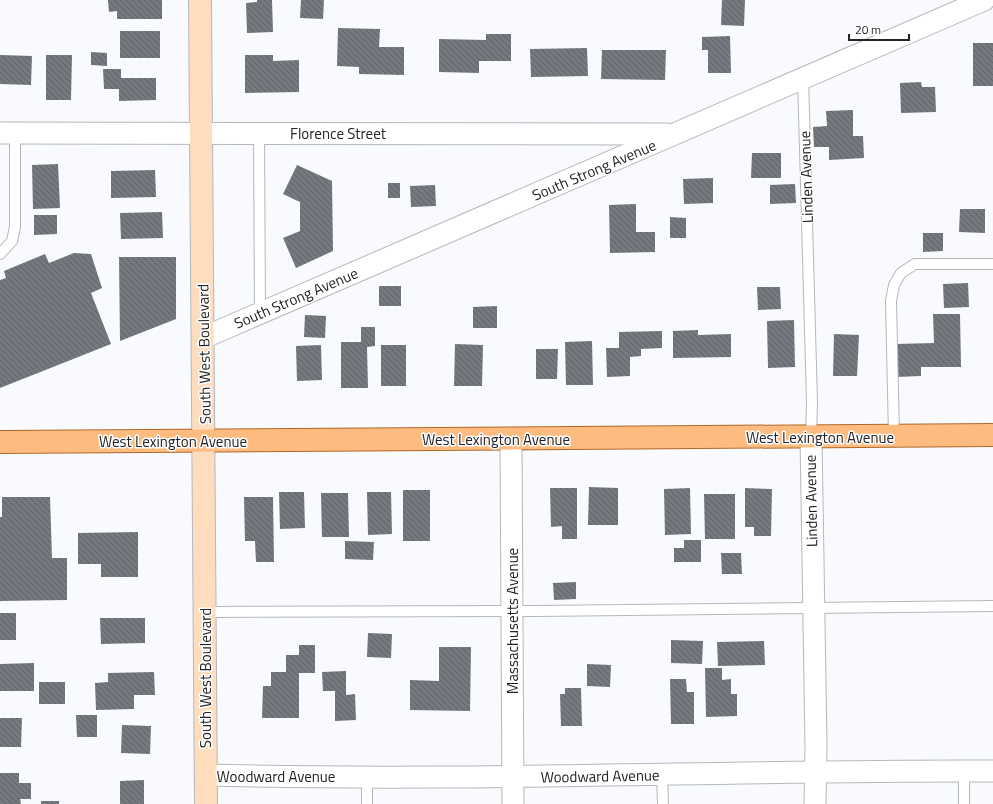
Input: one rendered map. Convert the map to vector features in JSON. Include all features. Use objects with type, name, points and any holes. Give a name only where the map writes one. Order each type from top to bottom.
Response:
[{"type":"main road","name":"West Lexington Avenue","points":[[0,442],[993,435]]},
{"type":"street","name":"South West Boulevard","points":[[200,0],[205,441],[204,612],[206,804]]},
{"type":"street","name":"South Strong Avenue","points":[[203,338],[676,134],[803,77],[984,0]]},
{"type":"street","name":"Florence Street","points":[[8,133],[202,132],[676,134]]},
{"type":"street","name":"Linden Avenue","points":[[810,437],[816,771],[814,804]]},
{"type":"street","name":"Massachusetts Avenue","points":[[511,439],[512,804]]},
{"type":"street","name":"Woodward Avenue","points":[[206,775],[512,777],[816,771],[993,772]]},
{"type":"lane","name":"Linden Avenue","points":[[803,77],[812,402],[810,437]]},
{"type":"lane","points":[[0,254],[12,241],[15,226],[8,133]]},
{"type":"lane","points":[[259,133],[260,314]]},
{"type":"lane","points":[[894,436],[891,301],[894,285],[901,273],[915,264],[993,264]]},
{"type":"lane","points":[[204,612],[512,611],[993,606]]},
{"type":"lane","points":[[964,771],[964,804]]},
{"type":"lane","points":[[662,774],[663,804]]},
{"type":"lane","points":[[367,776],[367,804]]},
{"type":"building","points":[[108,0],[162,0],[162,19],[117,19],[117,11],[109,12]]},
{"type":"building","points":[[257,0],[272,0],[273,32],[247,33],[246,3],[257,2]]},
{"type":"building","points":[[301,0],[324,0],[323,19],[300,18]]},
{"type":"building","points":[[722,0],[745,0],[744,26],[721,25]]},
{"type":"building","points":[[338,28],[380,29],[379,47],[404,47],[404,75],[359,74],[359,67],[337,66]]},
{"type":"building","points":[[120,31],[160,31],[160,58],[120,58]]},
{"type":"building","points":[[486,34],[511,34],[511,61],[479,61],[479,73],[439,72],[439,39],[486,40]]},
{"type":"building","points":[[730,36],[731,73],[708,73],[708,50],[702,50],[702,37]]},
{"type":"building","points":[[973,43],[993,43],[993,86],[973,86]]},
{"type":"building","points":[[587,48],[588,76],[531,77],[530,49]]},
{"type":"building","points":[[602,50],[666,50],[665,80],[601,79]]},
{"type":"building","points":[[91,52],[107,53],[107,66],[91,65]]},
{"type":"building","points":[[0,55],[32,56],[31,85],[0,84]]},
{"type":"building","points":[[46,55],[72,55],[71,100],[46,100]]},
{"type":"building","points":[[245,55],[273,55],[273,61],[299,60],[299,92],[245,93]]},
{"type":"building","points":[[103,69],[121,69],[121,78],[156,78],[156,100],[119,101],[119,89],[104,89]]},
{"type":"building","points":[[921,82],[922,87],[935,87],[936,112],[901,113],[900,83]]},
{"type":"building","points":[[853,110],[853,136],[863,136],[864,158],[829,160],[829,147],[814,147],[813,127],[827,126],[826,111]]},
{"type":"building","points":[[752,153],[781,153],[781,178],[751,178]]},
{"type":"building","points":[[58,164],[60,208],[33,209],[32,165]]},
{"type":"building","points":[[297,165],[332,181],[333,251],[296,268],[283,238],[300,231],[300,202],[283,194]]},
{"type":"building","points":[[155,170],[156,197],[111,198],[111,171]]},
{"type":"building","points":[[713,178],[713,203],[684,204],[683,179]]},
{"type":"building","points":[[388,183],[400,183],[400,198],[388,198]]},
{"type":"building","points":[[795,184],[796,203],[770,204],[770,185]]},
{"type":"building","points":[[435,185],[436,206],[411,207],[410,186]]},
{"type":"building","points":[[636,204],[636,232],[655,232],[655,252],[610,253],[609,205]]},
{"type":"building","points":[[960,209],[985,209],[985,233],[959,232]]},
{"type":"building","points":[[162,212],[163,238],[121,239],[120,213]]},
{"type":"building","points":[[34,215],[57,215],[57,234],[34,235]]},
{"type":"building","points":[[670,217],[686,218],[686,238],[670,238]]},
{"type":"building","points":[[923,233],[943,233],[943,251],[923,252]]},
{"type":"building","points":[[74,253],[91,254],[102,288],[91,293],[111,344],[0,388],[0,280],[6,278],[4,271],[45,254],[49,263]]},
{"type":"building","points":[[119,257],[176,257],[176,319],[120,341]]},
{"type":"building","points":[[968,283],[969,307],[944,308],[943,284]]},
{"type":"building","points":[[379,286],[401,286],[401,306],[379,306]]},
{"type":"building","points":[[757,287],[780,287],[781,309],[758,310]]},
{"type":"building","points":[[497,306],[497,328],[473,328],[473,307]]},
{"type":"building","points":[[933,314],[960,314],[961,367],[921,367],[921,376],[896,377],[895,344],[934,343]]},
{"type":"building","points":[[305,315],[326,316],[325,338],[304,337]]},
{"type":"building","points":[[794,320],[795,367],[768,368],[767,321]]},
{"type":"building","points":[[361,327],[375,327],[375,346],[367,347],[368,388],[341,388],[341,342],[361,342]]},
{"type":"building","points":[[698,330],[698,335],[731,334],[731,357],[673,358],[673,331]]},
{"type":"building","points":[[662,331],[662,348],[641,349],[641,356],[630,357],[630,376],[607,377],[606,348],[619,348],[619,332]]},
{"type":"building","points":[[834,334],[859,335],[857,376],[833,376]]},
{"type":"building","points":[[592,341],[593,385],[566,385],[565,342]]},
{"type":"building","points":[[455,344],[483,345],[482,386],[454,386]]},
{"type":"building","points":[[321,345],[322,380],[297,381],[296,346]]},
{"type":"building","points":[[381,345],[406,345],[406,386],[381,386]]},
{"type":"building","points":[[536,349],[558,349],[557,379],[536,379]]},
{"type":"building","points":[[589,487],[618,488],[618,525],[588,525]]},
{"type":"building","points":[[550,488],[577,488],[577,539],[562,539],[562,526],[551,527]]},
{"type":"building","points":[[690,488],[691,534],[665,535],[664,489]]},
{"type":"building","points":[[745,488],[772,489],[771,536],[754,536],[754,527],[745,527]]},
{"type":"building","points":[[403,490],[430,490],[430,541],[403,541]]},
{"type":"building","points":[[279,492],[304,492],[305,528],[280,529]]},
{"type":"building","points":[[367,492],[391,492],[392,534],[368,535]]},
{"type":"building","points":[[321,493],[348,493],[349,537],[322,537]]},
{"type":"building","points":[[704,494],[735,494],[735,539],[705,539]]},
{"type":"building","points":[[2,497],[50,497],[52,558],[67,558],[67,600],[0,601],[0,517],[2,517]]},
{"type":"building","points":[[244,497],[273,497],[274,562],[256,562],[255,541],[245,541]]},
{"type":"building","points":[[138,532],[138,577],[101,577],[101,564],[78,564],[78,533]]},
{"type":"building","points":[[684,540],[701,540],[701,562],[674,562],[674,548],[684,548]]},
{"type":"building","points":[[345,541],[374,542],[373,560],[345,559]]},
{"type":"building","points":[[721,553],[741,553],[742,574],[722,574]]},
{"type":"building","points":[[576,582],[576,599],[554,600],[553,583]]},
{"type":"building","points":[[0,613],[16,613],[16,640],[0,640]]},
{"type":"building","points":[[100,618],[145,618],[145,643],[101,644]]},
{"type":"building","points":[[368,633],[392,634],[391,658],[367,657]]},
{"type":"building","points":[[671,640],[703,641],[702,664],[671,663]]},
{"type":"building","points":[[764,641],[765,665],[718,666],[717,642]]},
{"type":"building","points":[[299,645],[315,645],[315,673],[299,673],[299,718],[262,718],[263,686],[271,686],[271,672],[286,672],[286,655],[299,655]]},
{"type":"building","points":[[439,647],[471,647],[470,711],[410,710],[410,680],[439,681]]},
{"type":"building","points":[[34,663],[34,691],[0,691],[0,664]]},
{"type":"building","points":[[587,664],[611,665],[610,687],[587,686]]},
{"type":"building","points":[[705,668],[722,668],[722,680],[731,679],[731,694],[737,694],[737,716],[706,717]]},
{"type":"building","points":[[346,671],[346,695],[355,694],[356,720],[335,721],[335,691],[323,691],[322,672]]},
{"type":"building","points":[[154,672],[155,695],[134,695],[134,709],[96,710],[95,683],[108,682],[108,673]]},
{"type":"building","points":[[670,679],[686,679],[687,692],[694,692],[694,724],[671,724]]},
{"type":"building","points":[[39,682],[65,682],[65,704],[39,704]]},
{"type":"building","points":[[565,688],[581,688],[582,726],[561,726],[560,694],[565,694]]},
{"type":"building","points":[[76,715],[97,715],[97,737],[77,737]]},
{"type":"building","points":[[0,718],[22,718],[21,747],[0,747]]},
{"type":"building","points":[[122,725],[151,726],[150,754],[121,753]]},
{"type":"building","points":[[0,773],[19,773],[19,783],[31,783],[31,799],[20,799],[21,804],[0,804]]},
{"type":"building","points":[[144,780],[144,804],[120,804],[120,781]]},
{"type":"building","points":[[41,801],[59,801],[59,804],[41,804]]}]
